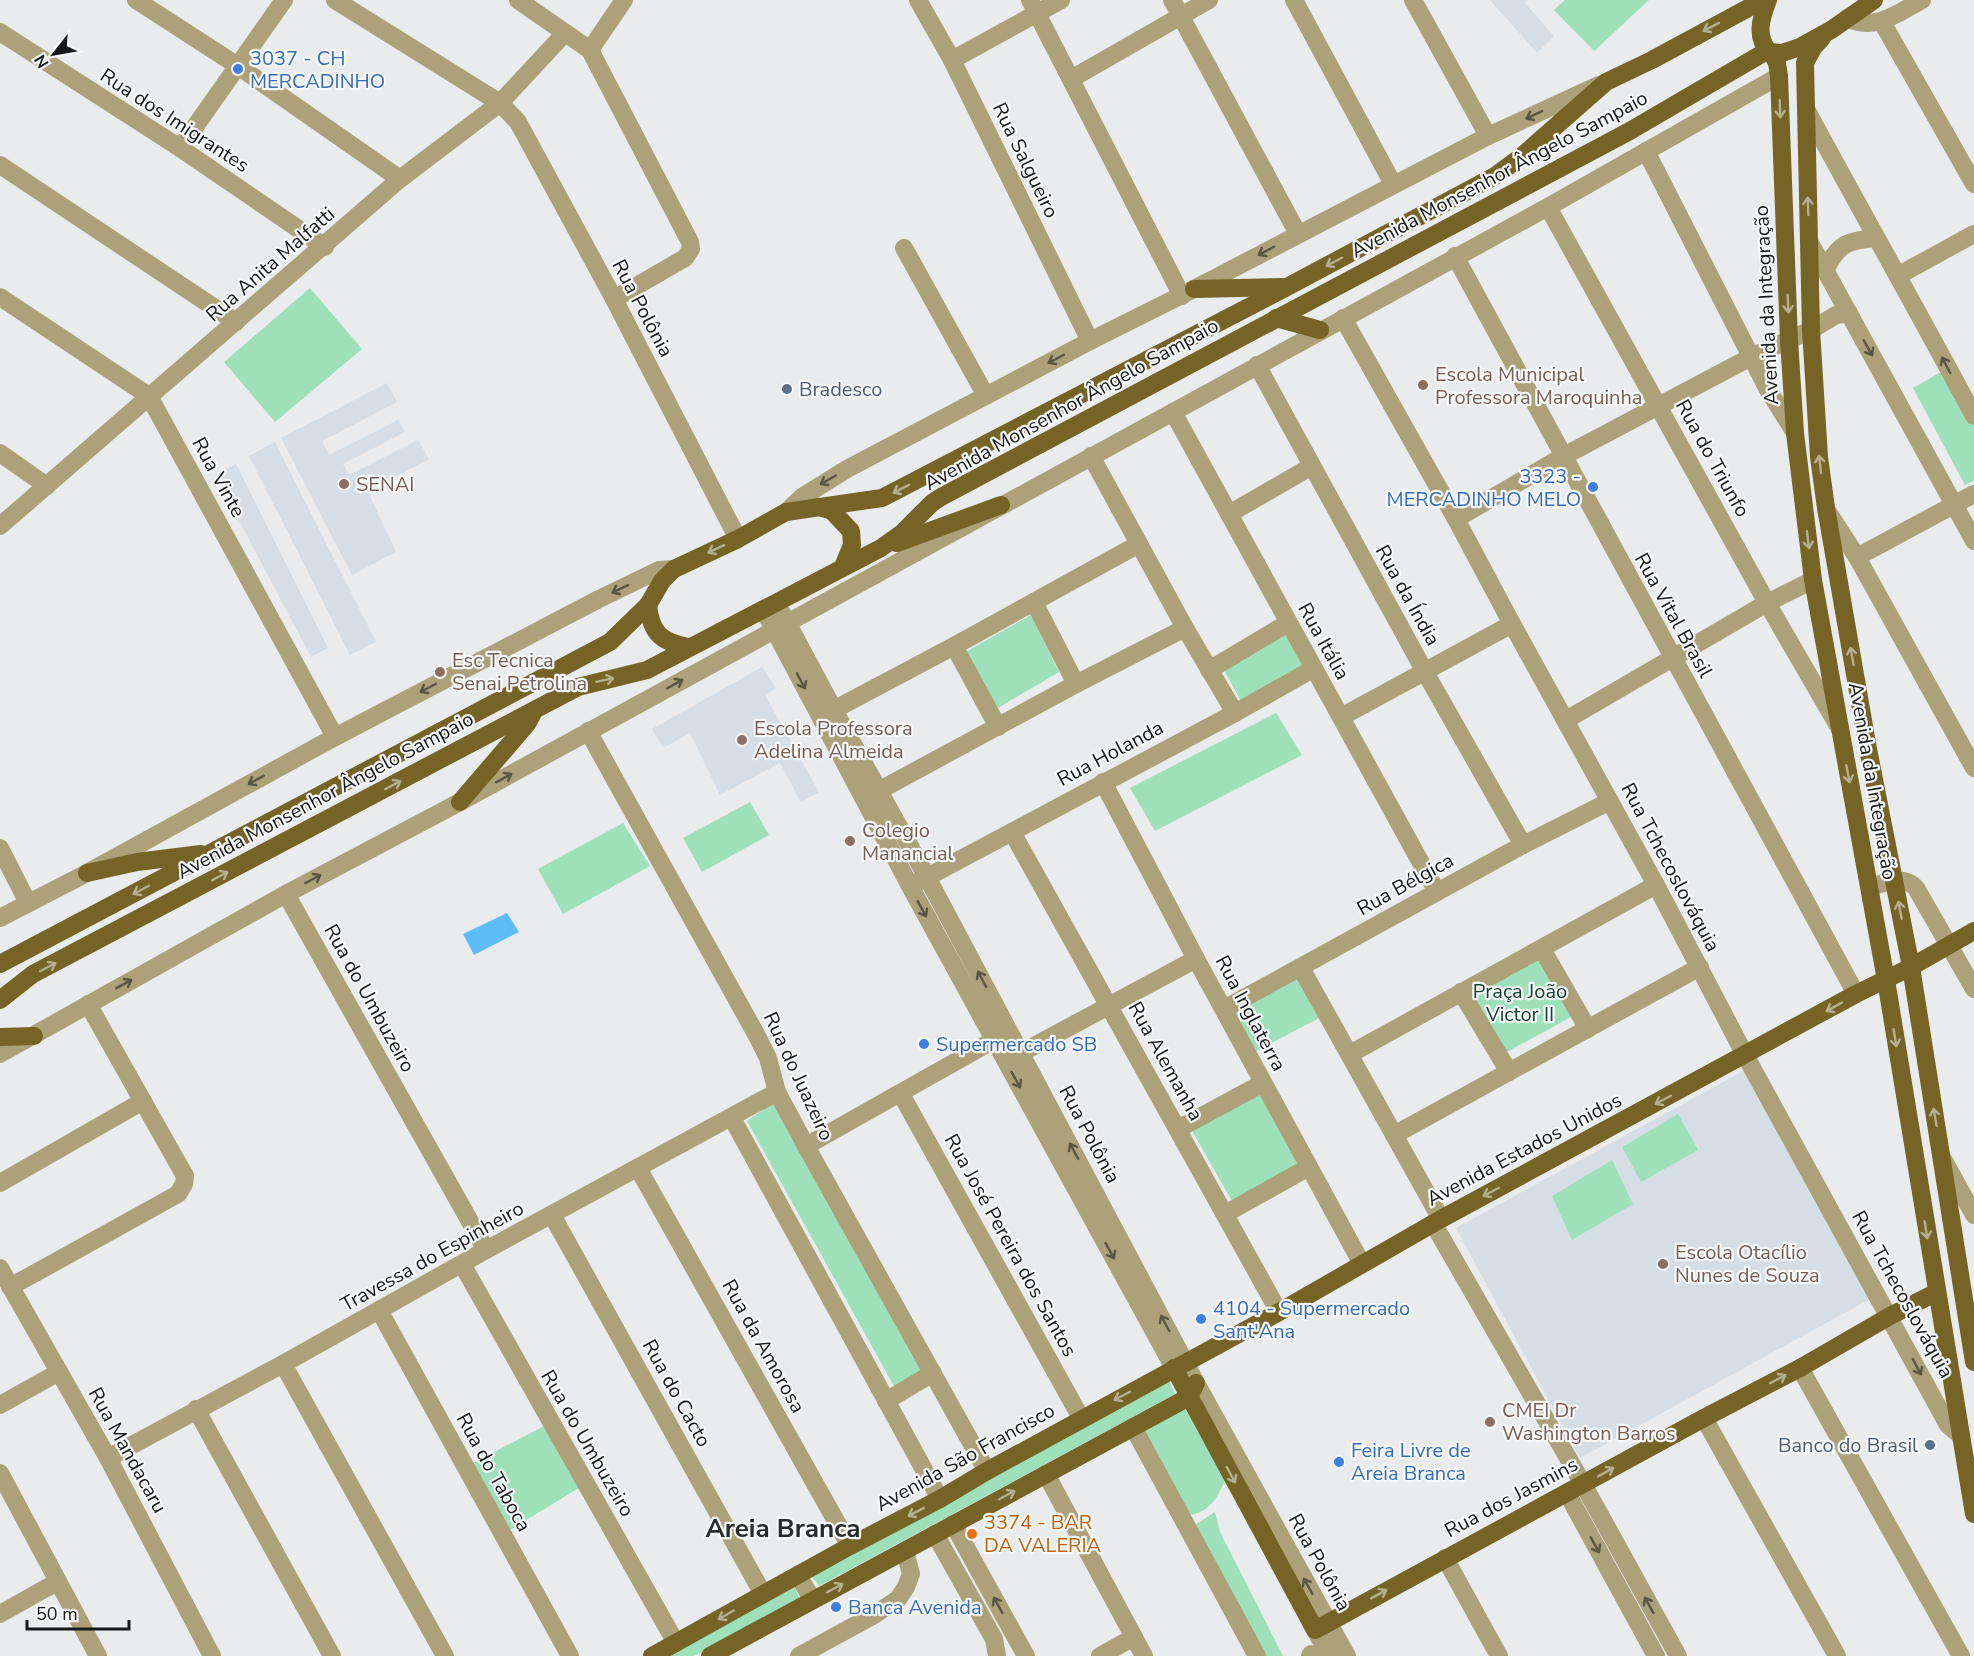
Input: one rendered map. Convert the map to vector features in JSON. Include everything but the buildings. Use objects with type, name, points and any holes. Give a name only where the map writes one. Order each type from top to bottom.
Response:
[{"type":"main road","name":"Avenida Monsenhor Ângelo Sampaio","points":[[0,964],[610,642],[648,604],[662,581],[674,569],[738,539],[786,512],[882,498],[1495,176],[1522,156],[1606,82],[1763,0]]},
{"type":"main road","name":"Avenida da Integração","points":[[1768,0],[1760,30],[1762,40],[1777,63],[1779,76],[1789,340],[1795,433],[1813,580],[1870,887],[1937,1292],[1967,1438],[1974,1514]]},
{"type":"main road","points":[[1847,18],[1857,0]]},
{"type":"main road","name":"Avenida Monsenhor Ângelo Sampaio","points":[[0,1000],[33,974],[536,710],[589,684],[648,670],[688,647],[881,548],[902,533],[932,502],[941,497],[1637,127],[1765,52],[1778,54],[1793,50],[1831,30],[1874,0]]},
{"type":"main road","name":"Avenida da Integração","points":[[1831,30],[1814,48],[1806,63],[1811,330],[1819,457],[1868,749],[1911,967],[1974,1362]]},
{"type":"main road","points":[[1188,292],[1287,287]]},
{"type":"main road","points":[[1276,318],[1320,330]]},
{"type":"main road","points":[[881,548],[1001,505]]},
{"type":"main road","points":[[819,507],[832,512],[851,531],[852,545],[843,567]]},
{"type":"main road","points":[[648,604],[651,623],[657,633],[667,641],[688,647]]},
{"type":"main road","points":[[460,802],[527,724],[536,710]]},
{"type":"main road","points":[[87,873],[136,862],[212,853]]},
{"type":"main road","name":"Avenida Estados Unidos","points":[[1180,1365],[1279,1312],[1437,1221],[1974,931]]},
{"type":"main road","points":[[0,1037],[34,1036]]},
{"type":"main road","points":[[1904,1092],[1930,1089]]},
{"type":"main road","name":"Rua dos Jasmins","points":[[1321,1626],[1937,1292]]},
{"type":"main road","name":"Rua Polônia","points":[[1180,1365],[1321,1626]]},
{"type":"main road","name":"Avenida São Francisco","points":[[652,1656],[1180,1365]]},
{"type":"main road","points":[[724,1653],[813,1599],[1133,1427],[1193,1390]]},
{"type":"street","points":[[136,0],[238,66],[400,179]]},
{"type":"street","points":[[180,148],[284,0]]},
{"type":"street","name":"Rua Polônia","points":[[335,0],[500,103],[518,122],[614,299],[738,539]]},
{"type":"street","points":[[518,0],[591,50],[690,242],[691,249],[686,258],[614,299]]},
{"type":"street","points":[[591,50],[624,0]]},
{"type":"street","name":"Rua Salgueiro","points":[[918,0],[952,60],[1090,341]]},
{"type":"street","points":[[952,60],[1034,7],[1061,0]]},
{"type":"street","points":[[1172,0],[1298,234]]},
{"type":"street","points":[[1071,79],[1209,0]]},
{"type":"street","points":[[1294,0],[1394,184]]},
{"type":"street","points":[[1413,0],[1488,136]]},
{"type":"street","points":[[1847,18],[1864,24],[1882,22],[1922,0]]},
{"type":"street","points":[[1034,7],[1188,292]]},
{"type":"street","points":[[1882,22],[1974,184]]},
{"type":"street","name":"Rua dos Imigrantes","points":[[0,32],[180,148],[325,246]]},
{"type":"street","name":"Rua Anita Malfatti","points":[[0,526],[400,179],[500,103],[565,33]]},
{"type":"street","points":[[0,1054],[286,894],[460,802],[1548,207],[1779,76]]},
{"type":"street","name":"Avenida Monsenhor Ângelo Sampaio","points":[[786,512],[821,484],[1090,341],[1488,136],[1606,82]]},
{"type":"street","points":[[1806,109],[1876,238],[1899,275],[1974,416]]},
{"type":"street","points":[[1647,151],[1767,388],[1795,433]]},
{"type":"street","points":[[0,165],[236,322]]},
{"type":"street","name":"Rua do Triunfo","points":[[1548,207],[1767,603],[1840,730]]},
{"type":"street","points":[[1899,275],[1974,234]]},
{"type":"street","points":[[1826,269],[1833,254],[1843,246],[1861,239],[1876,238]]},
{"type":"street","points":[[1809,241],[1974,541]]},
{"type":"street","points":[[904,248],[986,396]]},
{"type":"street","name":"Rua Vital Brasil","points":[[1455,256],[1562,457],[1856,994]]},
{"type":"street","name":"Rua Vinte","points":[[0,297],[149,396],[335,737]]},
{"type":"street","points":[[1456,519],[1562,457],[1751,357],[1811,330],[1833,317],[1849,313]]},
{"type":"street","name":"Rua Tchecoslováquia","points":[[1342,318],[1456,519],[1656,885],[1745,1055],[1948,1425],[1967,1438]]},
{"type":"street","name":"Rua da Índia","points":[[1257,365],[1425,672],[1523,845]]},
{"type":"street","name":"Rua Itália","points":[[1173,412],[1437,892]]},
{"type":"street","points":[[0,453],[46,486]]},
{"type":"street","points":[[1091,456],[1185,628],[1235,713]]},
{"type":"street","points":[[1229,514],[1312,466]]},
{"type":"street","points":[[1857,558],[1974,494]]},
{"type":"street","points":[[1826,508],[1857,558],[1974,768]]},
{"type":"street","points":[[827,713],[1139,544]]},
{"type":"street","name":"Avenida Monsenhor Ângelo Sampaio","points":[[0,918],[599,598],[659,570],[674,569]]},
{"type":"street","points":[[1566,720],[1767,603],[1813,580]]},
{"type":"street","points":[[1034,602],[1076,684]]},
{"type":"street","name":"Rua Polônia","points":[[769,605],[871,795],[910,886],[994,1040],[1180,1365]]},
{"type":"street","points":[[1209,670],[1288,623]]},
{"type":"street","points":[[1341,717],[1512,624]]},
{"type":"street","points":[[871,795],[1185,628]]},
{"type":"street","points":[[954,646],[998,727]]},
{"type":"street","name":"Rua Holanda","points":[[910,886],[1313,669]]},
{"type":"street","name":"Rua do Juazeiro","points":[[588,731],[757,1036],[768,1058],[777,1092],[806,1146],[987,1471]]},
{"type":"street","name":"Rua Inglaterra","points":[[1103,782],[1196,959],[1362,1264]]},
{"type":"street","name":"Rua Polônia","points":[[871,795],[927,877],[1021,1053],[1180,1365]]},
{"type":"street","name":"Rua Bélgica","points":[[1224,1009],[1523,845],[1610,801]]},
{"type":"street","name":"Rua Alemanha","points":[[1012,832],[1279,1312]]},
{"type":"street","points":[[0,848],[28,903]]},
{"type":"street","points":[[1870,887],[1908,880],[1950,945],[1974,989]]},
{"type":"street","points":[[1350,1054],[1656,885]]},
{"type":"street","name":"Rua do Umbuzeiro","points":[[286,894],[486,1250]]},
{"type":"street","points":[[1542,949],[1588,1029]]},
{"type":"street","points":[[1021,1053],[1196,959]]},
{"type":"street","points":[[1394,1135],[1700,967]]},
{"type":"street","points":[[1301,968],[1394,1135],[1575,1489],[1656,1656]]},
{"type":"street","points":[[1461,992],[1509,1072]]},
{"type":"street","points":[[10,1287],[178,1194],[184,1184],[185,1176],[88,1004]]},
{"type":"street","points":[[806,1146],[994,1040]]},
{"type":"street","points":[[1178,1129],[1263,1083]]},
{"type":"street","name":"Travessa do Espinheiro","points":[[108,1458],[777,1092]]},
{"type":"street","name":"Rua José Pereira dos Santos","points":[[901,1094],[1081,1418]]},
{"type":"street","points":[[0,1183],[143,1101]]},
{"type":"street","points":[[732,1118],[940,1499]]},
{"type":"street","points":[[1942,1159],[1974,1215]]},
{"type":"street","points":[[1225,1214],[1309,1167]]},
{"type":"street","name":"Rua da Amorosa","points":[[638,1168],[850,1546]]},
{"type":"street","name":"Rua do Cacto","points":[[552,1215],[763,1594]]},
{"type":"street","name":"Rua do Umbuzeiro","points":[[462,1264],[676,1643]]},
{"type":"street","name":"Rua Mandacaru","points":[[0,1268],[108,1458],[212,1656]]},
{"type":"street","name":"Rua do Taboca","points":[[379,1310],[570,1656]]},
{"type":"street","points":[[283,1364],[445,1656]]},
{"type":"street","points":[[1800,1368],[1961,1656]]},
{"type":"street","points":[[0,1405],[59,1372]]},
{"type":"street","points":[[886,1401],[933,1373]]},
{"type":"street","points":[[196,1409],[332,1656]]},
{"type":"street","points":[[1704,1418],[1837,1656]]},
{"type":"street","points":[[1133,1427],[1257,1656]]},
{"type":"street","points":[[0,1473],[98,1656]]},
{"type":"street","points":[[1046,1474],[1143,1656]]},
{"type":"street","points":[[1575,1489],[1678,1656]]},
{"type":"street","points":[[953,1524],[1026,1656]]},
{"type":"street","points":[[935,1534],[994,1639],[998,1656]]},
{"type":"street","points":[[799,1656],[874,1615],[898,1599],[911,1574],[905,1551]]},
{"type":"street","points":[[1445,1558],[1499,1656]]},
{"type":"street","points":[[798,1576],[813,1599]]},
{"type":"street","points":[[0,1614],[57,1582]]},
{"type":"street","name":"Rua Polônia","points":[[1321,1626],[1330,1656]]},
{"type":"street","name":"Rua Polônia","points":[[1321,1626],[1347,1656]]},
{"type":"street","points":[[1100,1656],[1134,1637]]},
{"type":"shaded area","points":[[1490,0],[1526,0],[1524,2],[1554,36],[1537,53]]},
{"type":"shaded area","name":"SENAI","points":[[387,383],[397,402],[322,441],[329,455],[398,420],[405,432],[343,464],[349,475],[418,440],[429,459],[368,492],[396,552],[352,575],[281,438]]},
{"type":"shaded area","points":[[275,442],[376,642],[350,655],[249,456]]},
{"type":"shaded area","points":[[236,464],[328,648],[311,657],[215,475]]},
{"type":"shaded area","name":"Escola Professora Adelina Almeida","points":[[762,667],[776,688],[765,695],[819,792],[801,802],[780,763],[720,795],[690,733],[663,748],[652,729]]},
{"type":"shaded area","name":"Escola Otacílio Nunes de Souza","points":[[1747,1069],[1870,1299],[1580,1458],[1456,1228]]},
{"type":"green space","points":[[1565,0],[1649,0],[1594,51],[1554,10]]},
{"type":"green space","points":[[310,288],[362,349],[275,422],[224,362]]},
{"type":"green space","points":[[1946,369],[1974,419],[1974,481],[1965,485],[1913,388]]},
{"type":"green space","points":[[1031,615],[1059,672],[996,709],[962,654]]},
{"type":"green space","points":[[1285,619],[1309,668],[1242,703],[1217,657]]},
{"type":"green space","points":[[1276,713],[1302,755],[1155,831],[1130,788]]},
{"type":"green space","points":[[750,802],[769,835],[702,872],[683,838]]},
{"type":"green space","points":[[623,823],[650,866],[563,914],[538,869]]},
{"type":"green space","name":"Praça João Victor II","points":[[1534,952],[1571,1017],[1505,1053],[1469,990]]},
{"type":"green space","points":[[1303,975],[1325,1015],[1256,1051],[1234,1012]]},
{"type":"green space","points":[[1262,1086],[1304,1167],[1234,1205],[1190,1127]]},
{"type":"green space","points":[[779,1099],[928,1370],[895,1388],[747,1121]]},
{"type":"green space","points":[[1678,1114],[1698,1150],[1641,1182],[1622,1147]]},
{"type":"green space","points":[[1612,1160],[1633,1204],[1572,1240],[1552,1196]]},
{"type":"green space","points":[[1169,1380],[1175,1394],[819,1586],[810,1574]]},
{"type":"green space","points":[[1189,1406],[1227,1477],[1210,1505],[1191,1515],[1184,1509],[1143,1430]]},
{"type":"green space","points":[[546,1425],[582,1486],[510,1530],[473,1463]]},
{"type":"green space","points":[[1215,1512],[1220,1532],[1283,1656],[1266,1656],[1195,1525]]},
{"type":"green space","points":[[793,1585],[800,1599],[694,1656],[662,1656]]},
{"type":"water","points":[[507,913],[519,932],[474,955],[463,934]]},
{"type":"place","name":"3037 - CH MERCADINHO","points":[[238,69]]},
{"type":"place","name":"Escola Municipal Professora Maroquinha","points":[[1423,385]]},
{"type":"place","name":"Bradesco","points":[[787,389]]},
{"type":"place","name":"SENAI","points":[[344,484]]},
{"type":"place","name":"3323 - MERCADINHO MELO","points":[[1593,487]]},
{"type":"place","name":"Esc Tecnica Senai Petrolina","points":[[440,672]]},
{"type":"place","name":"Escola Professora Adelina Almeida","points":[[742,740]]},
{"type":"place","name":"Colegio Manancial","points":[[850,841]]},
{"type":"place","name":"Supermercado SB","points":[[924,1044]]},
{"type":"place","name":"Escola Otacílio Nunes de Souza","points":[[1663,1264]]},
{"type":"place","name":"4104 - Supermercado Sant'Ana","points":[[1201,1319]]},
{"type":"place","name":"CMEI Dr Washington Barros","points":[[1490,1422]]},
{"type":"place","name":"Banco do Brasil","points":[[1930,1445]]},
{"type":"place","name":"Feira Livre de Areia Branca","points":[[1339,1462]]},
{"type":"place","name":"3374 - BAR DA VALERIA","points":[[972,1534]]},
{"type":"place","name":"Banca Avenida","points":[[836,1607]]},
{"type":"district","name":"Areia Branca","points":[[783,1528]]}]
